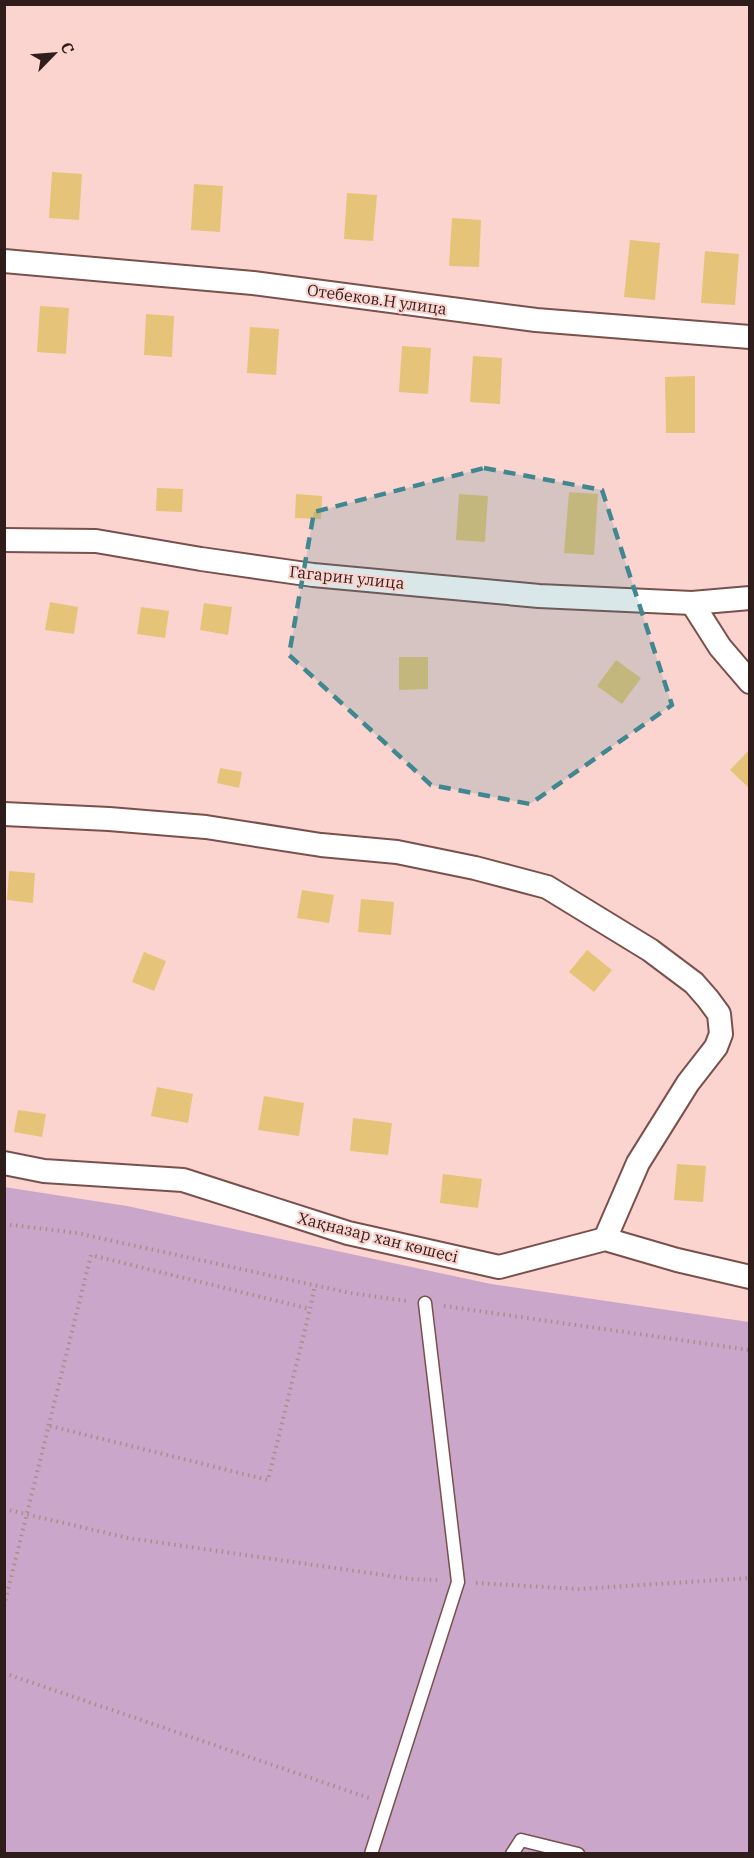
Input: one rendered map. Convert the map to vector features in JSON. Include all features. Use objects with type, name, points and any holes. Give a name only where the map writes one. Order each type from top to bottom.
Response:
[{"type":"street","name":"Отебеков.Н улица","points":[[4,261],[253,283],[536,320],[750,338]]},
{"type":"street","name":"Гагарин улица","points":[[4,540],[96,541],[313,575],[539,596],[692,603],[750,598]]},
{"type":"street","points":[[692,603],[720,647],[750,682]]},
{"type":"street","points":[[4,814],[206,827],[321,845],[397,852],[475,868],[547,887],[650,950],[694,983],[708,999],[719,1014],[721,1034],[716,1047],[688,1083],[638,1163],[605,1239],[677,1260],[750,1277]]},
{"type":"street","name":"Хақназар хан көшесі","points":[[4,1163],[44,1171],[183,1180],[348,1233],[499,1267],[605,1239]]},
{"type":"lane","points":[[371,1854],[458,1582],[425,1303]]},
{"type":"lane","points":[[512,1854],[521,1840],[578,1854]]},
{"type":"path","points":[[4,1224],[76,1233],[350,1293],[750,1350]]},
{"type":"path","points":[[4,1606],[91,1255],[310,1309]]},
{"type":"path","points":[[50,1426],[268,1480],[315,1285]]},
{"type":"path","points":[[4,1509],[128,1538],[411,1579],[579,1588],[750,1578]]},
{"type":"path","points":[[4,1673],[387,1804]]},
{"type":"highlighted area","points":[[484,468],[602,490],[672,705],[530,804],[431,785],[289,655],[314,512]]},
{"type":"shaded area","points":[[4,1187],[127,1206],[491,1284],[749,1322],[749,1853],[5,1853]]},
{"type":"building","points":[[52,172],[82,174],[79,220],[49,218]]},
{"type":"building","points":[[194,184],[223,186],[220,232],[191,230]]},
{"type":"building","points":[[347,193],[377,195],[373,241],[344,239]]},
{"type":"building","points":[[452,218],[481,220],[479,267],[449,266]]},
{"type":"building","points":[[630,240],[660,243],[655,300],[624,297]]},
{"type":"building","points":[[705,251],[739,254],[735,305],[701,303]]},
{"type":"building","points":[[40,306],[69,308],[66,354],[37,352]]},
{"type":"building","points":[[146,314],[174,316],[172,357],[144,355]]},
{"type":"building","points":[[250,327],[279,329],[276,375],[247,373]]},
{"type":"building","points":[[402,346],[431,348],[428,394],[399,392]]},
{"type":"building","points":[[473,356],[502,358],[500,404],[470,402]]},
{"type":"building","points":[[695,376],[695,433],[666,433],[665,377]]},
{"type":"building","points":[[157,488],[183,489],[182,512],[156,511]]},
{"type":"building","points":[[569,492],[598,494],[594,555],[564,553]]},
{"type":"building","points":[[296,494],[322,496],[321,519],[295,518]]},
{"type":"building","points":[[459,494],[488,496],[485,542],[456,540]]},
{"type":"building","points":[[50,602],[78,607],[74,634],[45,630]]},
{"type":"building","points":[[204,603],[232,607],[228,635],[200,630]]},
{"type":"building","points":[[141,607],[169,611],[165,638],[137,634]]},
{"type":"building","points":[[399,657],[428,657],[428,689],[399,690]]},
{"type":"building","points":[[616,660],[641,678],[622,704],[597,686]]},
{"type":"building","points":[[750,749],[750,789],[730,770]]},
{"type":"building","points":[[220,768],[242,772],[239,788],[217,783]]},
{"type":"building","points":[[9,871],[35,873],[33,903],[7,900]]},
{"type":"building","points":[[302,890],[334,895],[329,923],[297,918]]},
{"type":"building","points":[[361,899],[394,902],[391,935],[358,932]]},
{"type":"building","points":[[587,950],[612,970],[594,992],[569,972]]},
{"type":"building","points":[[144,952],[166,961],[154,991],[132,982]]},
{"type":"building","points":[[157,1087],[193,1094],[188,1123],[151,1116]]},
{"type":"building","points":[[264,1096],[304,1103],[299,1136],[258,1130]]},
{"type":"building","points":[[18,1110],[46,1114],[42,1137],[14,1132]]},
{"type":"building","points":[[353,1118],[392,1123],[388,1155],[350,1151]]},
{"type":"building","points":[[677,1164],[706,1166],[703,1202],[674,1200]]},
{"type":"building","points":[[443,1174],[482,1179],[478,1208],[440,1203]]}]
